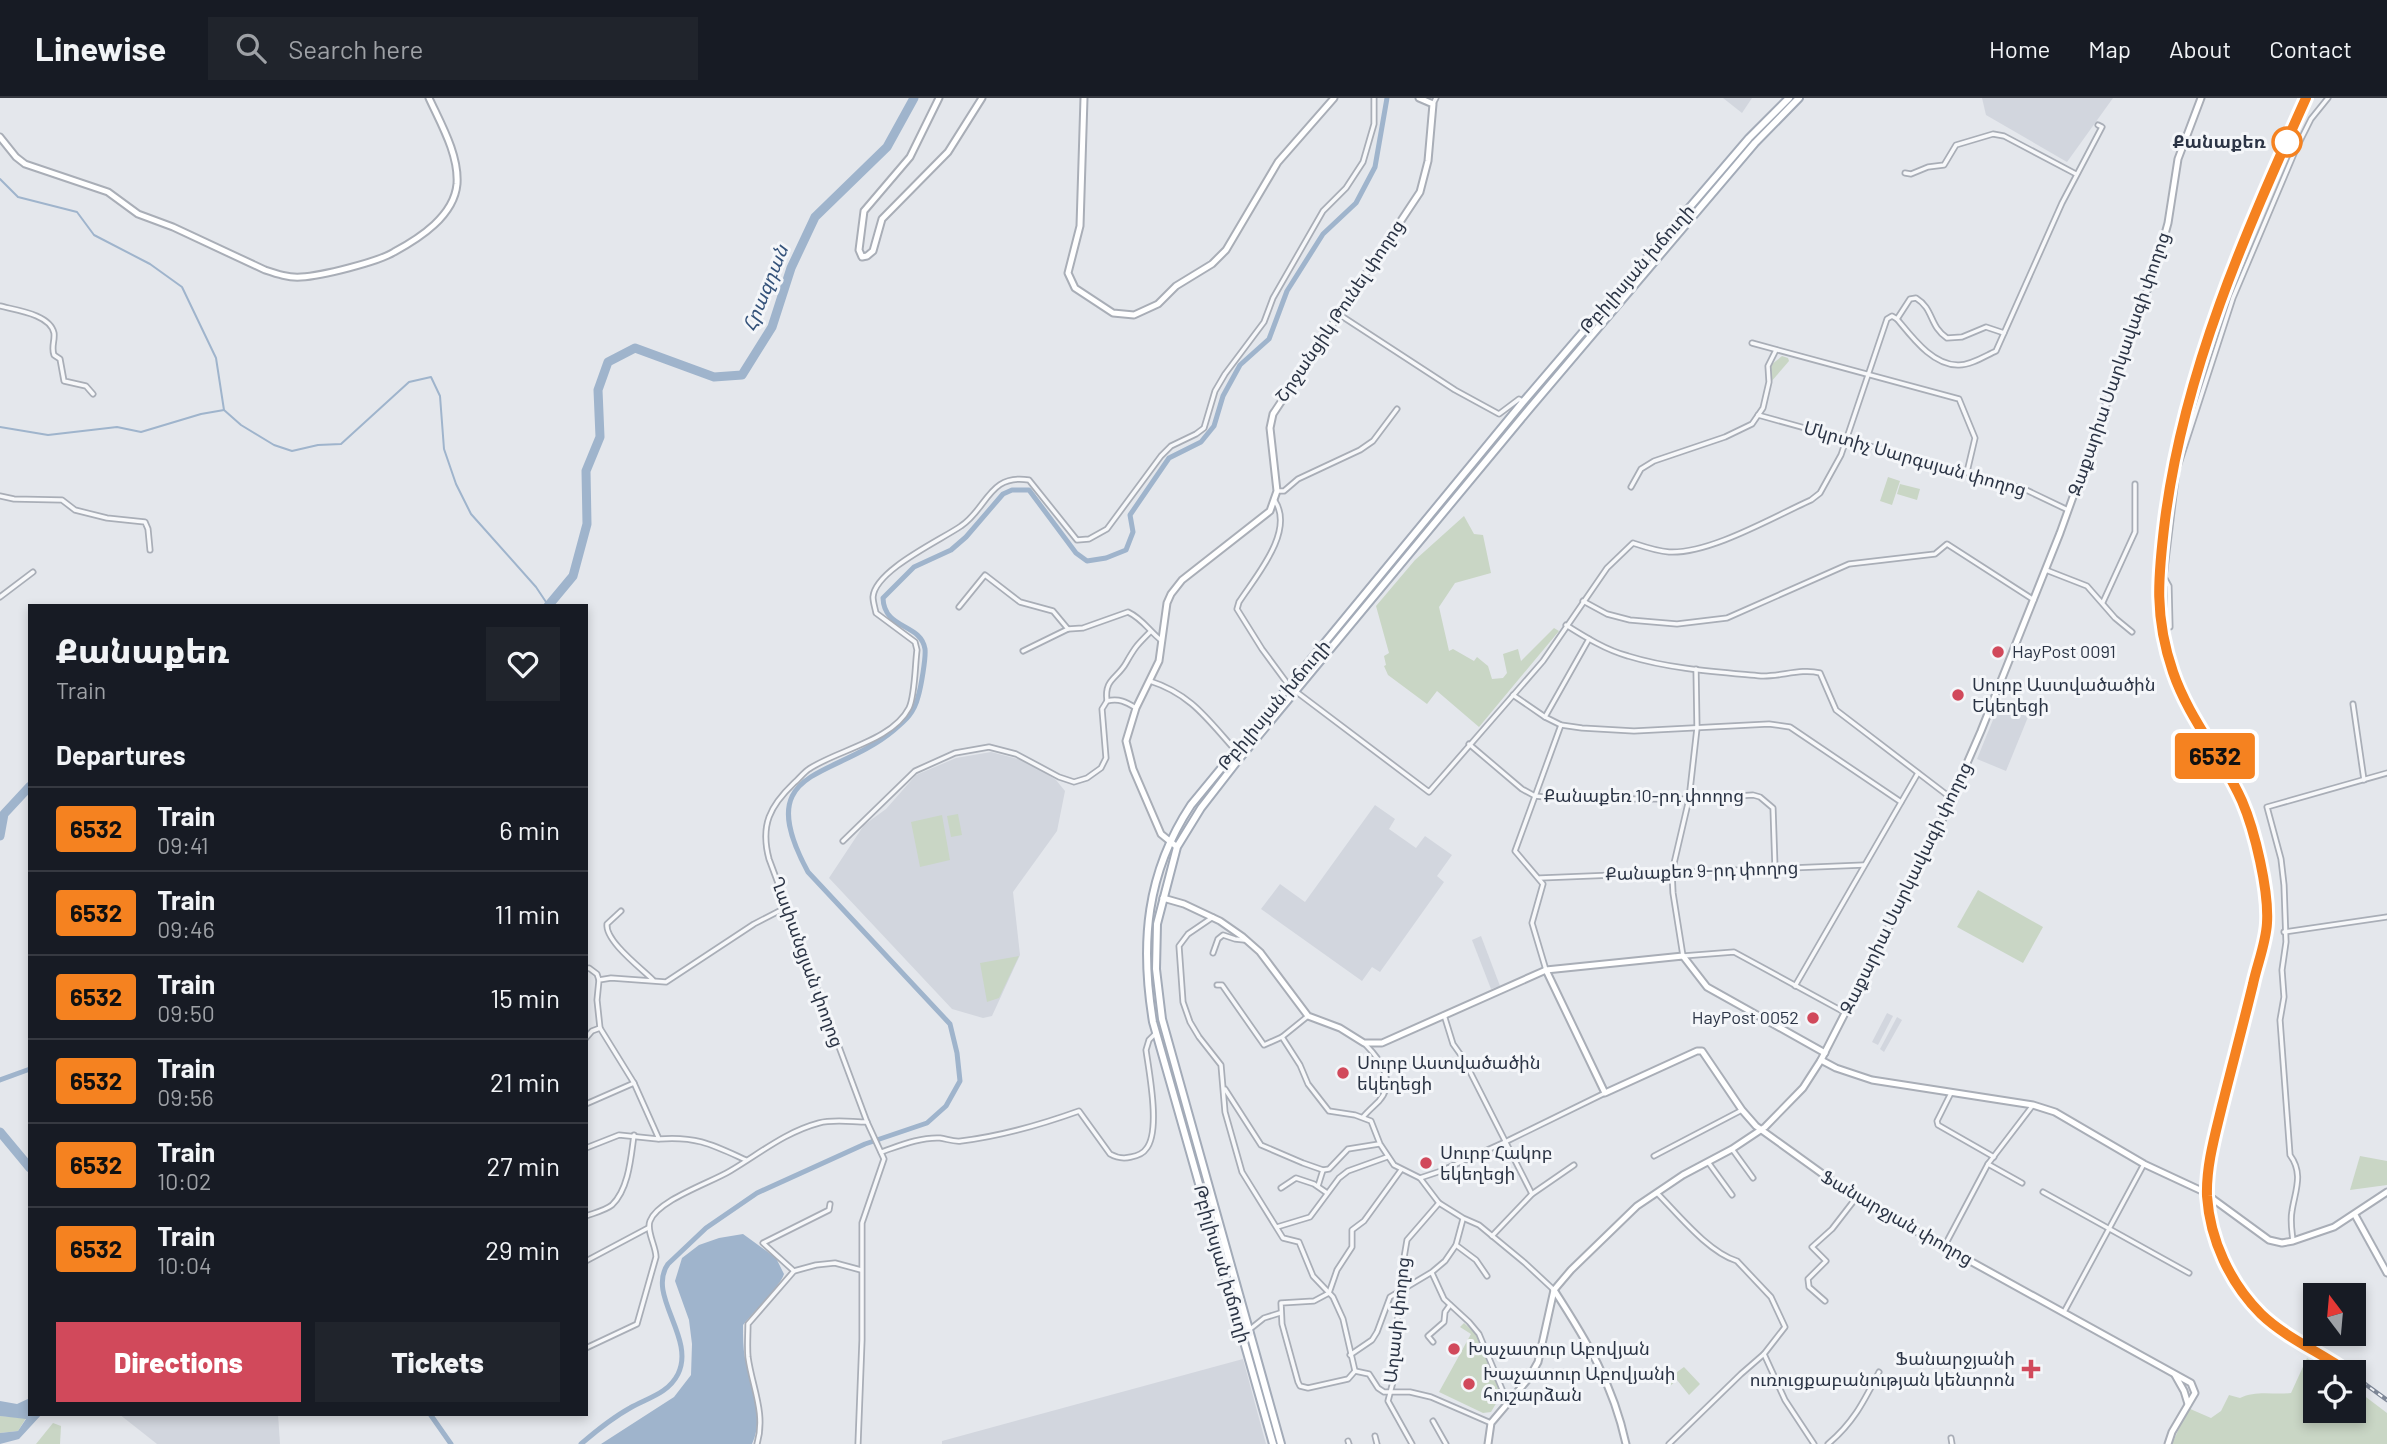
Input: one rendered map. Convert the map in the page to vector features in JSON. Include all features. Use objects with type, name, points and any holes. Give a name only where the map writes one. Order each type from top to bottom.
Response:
[{"type":"main road","name":"Թբիլիսյան խճուղի","points":[[1281,1444],[1219,1255],[1155,1034],[1149,998],[1146,948],[1153,894],[1169,842],[1191,805],[1523,402],[1749,138],[1788,98]]},
{"type":"main road","name":"Թբիլիսյան խճուղի","points":[[1273,1444],[1251,1351],[1249,1331],[1162,1019],[1156,969],[1157,924],[1177,847],[1201,808],[1530,408],[1755,143],[1799,98]]},
{"type":"main road","points":[[1219,1255],[1227,1253]]},
{"type":"street","points":[[0,137],[25,164],[108,192],[138,214],[173,227],[265,270],[300,277],[332,272],[392,254],[447,212],[457,184],[455,162],[429,98]]},
{"type":"street","points":[[939,98],[910,157],[864,211],[859,250],[862,257],[873,251],[882,219],[947,152],[982,98]]},
{"type":"street","points":[[1084,98],[1080,226],[1068,273],[1075,288],[1113,313],[1124,315],[1146,311],[1158,304],[1176,286],[1219,258],[1279,162],[1334,98]]},
{"type":"street","name":"Ղափանցյան փողոց","points":[[879,1150],[785,908],[767,853],[768,814],[782,794],[809,769],[874,739],[902,717],[910,707],[917,650],[915,642],[876,613],[873,598],[876,588],[901,563],[963,525],[997,485],[1019,478],[1029,480],[1077,540],[1089,539],[1107,529],[1171,446],[1204,428],[1215,391],[1225,374],[1264,322],[1273,298],[1324,211],[1346,188],[1363,162],[1374,124],[1374,98]]},
{"type":"street","points":[[1419,98],[1433,104]]},
{"type":"street","name":"Շրջանցիկ Թունել փողոց","points":[[1275,501],[1277,491],[1270,428],[1273,414],[1420,192],[1428,161],[1430,114],[1436,98]]},
{"type":"street","name":"Զաքարիա Սարկավագի փողոց","points":[[1491,1423],[1529,1378],[1538,1362],[1553,1292],[1571,1269],[1656,1192],[1761,1130],[1803,1088],[1825,1053],[1934,839],[2046,570],[2157,263],[2168,223],[2178,159],[2201,98]]},
{"type":"street","points":[[2170,627],[2169,586],[2164,577],[2177,470],[2233,298],[2296,149],[2311,119],[2328,98]]},
{"type":"street","points":[[1275,501],[1280,509],[1277,540],[1237,609],[1290,687],[1429,792],[1543,661],[1607,568],[1633,543],[1670,552],[1689,551],[1710,545],[1811,500],[1820,492],[1848,439],[1888,319],[1892,316],[1897,319],[1932,357],[1957,366],[1996,351],[2076,174],[2102,127],[2098,125]]},
{"type":"street","points":[[1905,173],[1911,174],[1928,167],[1944,165],[1956,145],[1993,134],[2004,136],[2076,174]]},
{"type":"street","points":[[1897,319],[1910,299],[1916,298],[1928,307],[1934,325],[1947,338],[1962,337],[1986,327],[2004,333]]},
{"type":"street","points":[[0,306],[48,323],[54,330],[52,350],[60,359],[64,381],[86,386],[93,394]]},
{"type":"street","points":[[1338,314],[1455,390],[1499,414],[1518,399],[1523,402]]},
{"type":"street","points":[[1752,343],[1959,398],[1975,438],[1967,472]]},
{"type":"street","points":[[1631,487],[1641,469],[1654,461],[1725,437],[1752,424],[1763,408],[1768,388],[1768,366],[1776,349]]},
{"type":"street","points":[[1277,491],[1284,491],[1298,479],[1360,450],[1373,441],[1397,409]]},
{"type":"street","name":"Մկրտիչ Սարգսյան փողոց","points":[[1758,415],[2022,488],[2068,510]]},
{"type":"street","points":[[2103,602],[2136,532],[2135,484]]},
{"type":"street","points":[[0,496],[62,500],[75,510],[107,518],[145,522],[150,550]]},
{"type":"street","points":[[1177,847],[1160,831],[1128,751],[1127,732],[1159,661],[1167,603],[1176,586],[1270,511],[1275,501]]},
{"type":"street","points":[[1583,601],[1607,614],[1630,620],[1677,624],[1727,618],[1849,564],[1935,554],[1947,544],[2034,600]]},
{"type":"street","points":[[2046,570],[2087,586],[2115,618],[2132,632]]},
{"type":"street","points":[[0,597],[33,572]]},
{"type":"street","points":[[959,607],[985,575],[1020,602],[1053,611],[1068,629]]},
{"type":"street","points":[[1023,651],[1068,629],[1083,628],[1128,611],[1141,618],[1150,632],[1161,641]]},
{"type":"street","points":[[1566,625],[1589,639],[1628,656],[1696,669],[1765,676],[1810,671],[1820,673],[1836,710],[1951,799]]},
{"type":"street","points":[[843,841],[915,771],[955,753],[989,747],[1027,759],[1071,781],[1087,778],[1101,768],[1106,758],[1102,709],[1107,701],[1106,691],[1133,649],[1150,632]]},
{"type":"street","points":[[1545,717],[1589,639]]},
{"type":"street","points":[[1696,669],[1697,728],[1689,799],[1672,873],[1683,956],[1707,987],[1825,1053]]},
{"type":"street","points":[[1150,681],[1170,687],[1192,702],[1236,751]]},
{"type":"street","points":[[1513,695],[1560,724],[1634,731],[1769,724],[1790,727],[1901,802]]},
{"type":"street","points":[[1107,701],[1124,701],[1136,708]]},
{"type":"street","points":[[2353,704],[2364,780]]},
{"type":"street","points":[[1560,724],[1515,851],[1540,878],[1543,886],[1532,926],[1546,970],[1605,1093]]},
{"type":"street","name":"Քանաքեռ 10-րդ փողոց","points":[[1469,744],[1522,789],[1535,796],[1565,799],[1753,796],[1767,801],[1773,808],[1775,868]]},
{"type":"street","points":[[1795,986],[1919,773]]},
{"type":"street","points":[[2293,1241],[2292,1213],[2297,1192],[2298,1168],[2290,1155],[2280,1020],[2284,997],[2284,885],[2281,859],[2267,807],[2387,773]]},
{"type":"street","name":"Քանաքեռ 9-րդ փողոց","points":[[1540,878],[1864,865]]},
{"type":"street","points":[[1163,898],[1213,917],[1246,940],[1260,952],[1307,1016],[1340,1028],[1364,1043],[1382,1065],[1386,1083],[1382,1097],[1363,1117]]},
{"type":"street","points":[[599,980],[611,978],[666,982],[754,924],[785,908]]},
{"type":"street","points":[[621,911],[607,924],[607,932],[615,944],[655,982]]},
{"type":"street","points":[[1213,917],[1188,934],[1179,946],[1186,1012],[1199,1037],[1222,1065],[1225,1112],[1242,1172],[1284,1239],[1300,1243],[1313,1276],[1329,1293],[1348,1333],[1346,1340],[1355,1371]]},
{"type":"street","points":[[2284,932],[2387,917]]},
{"type":"street","points":[[1213,953],[1218,939],[1223,935],[1246,940]]},
{"type":"street","points":[[1364,1043],[1382,1043],[1546,970],[1734,952],[1846,1013]]},
{"type":"street","points":[[588,968],[597,974],[599,980],[597,1000],[600,1028],[634,1083],[659,1139]]},
{"type":"street","points":[[1217,985],[1222,985],[1261,1044],[1268,1045],[1283,1037],[1307,1016]]},
{"type":"street","points":[[1444,1015],[1454,1047],[1463,1058],[1532,1194]]},
{"type":"street","points":[[588,1036],[600,1028]]},
{"type":"street","points":[[858,1444],[862,1340],[862,1223],[884,1160],[879,1150],[937,1138],[957,1142],[998,1135],[1032,1128],[1079,1111],[1110,1154],[1116,1158],[1127,1158],[1140,1154],[1147,1149],[1151,1139],[1153,1121],[1146,1050],[1149,1040],[1155,1034]]},
{"type":"street","points":[[1283,1037],[1308,1084],[1329,1111],[1363,1117],[1372,1123],[1387,1157],[1401,1170],[1420,1178],[1439,1203],[1479,1225],[1525,1263],[1553,1292],[1582,1333],[1605,1377],[1619,1413],[1625,1444]]},
{"type":"street","name":"Ֆանարջյան փողոց","points":[[1420,1178],[1505,1142],[1605,1093],[1700,1051],[1706,1054],[1742,1110],[1761,1130],[1856,1198],[2187,1380],[2194,1387],[2195,1393],[2188,1404]]},
{"type":"street","points":[[1821,1060],[1872,1080],[2033,1105],[2054,1112],[2144,1164],[2207,1195],[2269,1240],[2282,1243],[2293,1241],[2334,1227],[2387,1192]]},
{"type":"street","points":[[588,1103],[634,1083]]},
{"type":"street","points":[[1224,1087],[1261,1145],[1277,1154],[1324,1170],[1332,1168],[1348,1149],[1380,1144]]},
{"type":"street","points":[[1952,1091],[1937,1123],[1994,1157]]},
{"type":"street","points":[[1944,1247],[1988,1164],[2033,1105]]},
{"type":"street","points":[[1654,1156],[1742,1110]]},
{"type":"street","points":[[588,1347],[637,1324],[656,1257],[648,1228],[650,1219],[666,1204],[732,1170],[779,1139],[816,1124],[867,1122]]},
{"type":"street","points":[[588,1215],[610,1207],[619,1197],[628,1171],[634,1135]]},
{"type":"street","points":[[588,1147],[612,1137],[683,1137],[706,1142],[746,1160]]},
{"type":"street","points":[[1732,1149],[1753,1178]]},
{"type":"street","points":[[1277,1227],[1310,1217],[1334,1182],[1348,1171],[1387,1157]]},
{"type":"street","points":[[1708,1162],[1732,1195]]},
{"type":"street","points":[[1988,1164],[2022,1183]]},
{"type":"street","points":[[2064,1312],[2144,1164]]},
{"type":"street","points":[[1492,1237],[1532,1194],[1574,1165]]},
{"type":"street","points":[[1318,1186],[1324,1170]]},
{"type":"street","points":[[1355,1371],[1348,1379],[1308,1388],[1300,1386],[1280,1313],[1281,1303],[1314,1301],[1329,1293],[1337,1270],[1352,1247],[1352,1230],[1364,1221],[1401,1170]]},
{"type":"street","points":[[1281,1188],[1296,1178],[1318,1186],[1327,1193]]},
{"type":"street","points":[[1656,1192],[1689,1227],[1729,1258],[1737,1261],[1771,1297],[1785,1329],[1764,1354],[1669,1444]]},
{"type":"street","points":[[2043,1192],[2189,1273]]},
{"type":"street","points":[[1825,1301],[1809,1287],[1808,1279],[1826,1261],[1812,1247],[1832,1229],[1856,1198]]},
{"type":"street","name":"Աղասի փողոց","points":[[1412,1444],[1388,1401],[1395,1374],[1398,1293],[1407,1240],[1439,1203]]},
{"type":"street","points":[[794,1271],[763,1243],[829,1210],[830,1204]]},
{"type":"street","points":[[2355,1215],[2387,1273]]},
{"type":"street","points":[[1350,1355],[1371,1340],[1377,1332],[1388,1299],[1432,1272],[1444,1261],[1457,1245],[1463,1218]]},
{"type":"street","points":[[588,1260],[648,1228]]},
{"type":"street","points":[[1457,1245],[1476,1260],[1487,1276]]},
{"type":"street","points":[[757,1444],[762,1429],[748,1357],[748,1324],[794,1271],[835,1263],[861,1270]]},
{"type":"street","points":[[1432,1272],[1440,1293],[1479,1334],[1504,1394],[1511,1399]]},
{"type":"street","points":[[1433,1342],[1428,1336],[1444,1322],[1450,1306]]},
{"type":"street","points":[[1249,1331],[1264,1318],[1280,1313]]},
{"type":"street","points":[[1764,1354],[1786,1400],[1814,1444]]},
{"type":"street","points":[[1355,1371],[1366,1372],[1378,1388],[1389,1393],[1398,1391],[1432,1397],[1491,1423],[1488,1444]]},
{"type":"street","points":[[1828,1444],[1847,1428],[1879,1371]]},
{"type":"street","points":[[2168,1444],[2188,1404],[2175,1375]]},
{"type":"street","points":[[1433,1421],[1446,1444]]},
{"type":"street","points":[[1376,1436],[1377,1444]]},
{"type":"shaded area","points":[[1723,98],[1752,98],[1742,113]]},
{"type":"shaded area","points":[[1982,98],[2113,98],[2067,162],[1986,115]]},
{"type":"shaded area","points":[[1999,705],[2028,717],[2006,771],[1977,759]]},
{"type":"shaded area","points":[[991,752],[1029,762],[1056,780],[1065,791],[1057,831],[1013,892],[1020,955],[992,1016],[983,1018],[952,1009],[829,878],[864,825],[886,809],[916,775],[956,758]]},
{"type":"shaded area","points":[[1375,805],[1395,819],[1389,829],[1416,848],[1425,836],[1452,855],[1437,876],[1444,882],[1380,972],[1372,967],[1362,981],[1261,909],[1280,884],[1305,902]]},
{"type":"shaded area","points":[[1481,936],[1500,986],[1491,989],[1472,940]]},
{"type":"shaded area","points":[[1887,1013],[1893,1016],[1878,1045],[1872,1042]]},
{"type":"shaded area","points":[[1897,1017],[1902,1020],[1884,1052],[1880,1049]]},
{"type":"shaded area","points":[[1243,1359],[1266,1444],[942,1444],[942,1441]]},
{"type":"shaded area","points":[[122,1416],[278,1416],[280,1444],[157,1444]]},
{"type":"green space","points":[[1782,356],[1789,361],[1771,382],[1771,365]]},
{"type":"green space","points":[[1888,477],[1900,481],[1892,505],[1880,501]]},
{"type":"green space","points":[[1900,484],[1920,489],[1917,500],[1897,494]]},
{"type":"green space","points":[[1464,516],[1474,534],[1483,535],[1491,573],[1455,583],[1439,607],[1449,651],[1453,649],[1474,661],[1477,657],[1488,666],[1492,679],[1503,678],[1507,673],[1503,654],[1518,649],[1521,661],[1554,628],[1559,631],[1479,727],[1437,691],[1427,704],[1388,675],[1384,656],[1389,653],[1376,606],[1415,560]]},
{"type":"green space","points":[[958,814],[962,835],[951,837],[947,816]]},
{"type":"green space","points":[[942,815],[950,860],[920,867],[911,822]]},
{"type":"green space","points":[[1978,890],[2043,927],[2023,963],[1957,927]]},
{"type":"green space","points":[[1019,956],[999,998],[987,1002],[980,963]]},
{"type":"green space","points":[[2360,1156],[2387,1161],[2387,1185],[2350,1190]]},
{"type":"green space","points":[[1464,1323],[1476,1334],[1501,1395],[1491,1412],[1483,1413],[1439,1392],[1471,1334],[1460,1327]]},
{"type":"green space","points":[[1684,1367],[1700,1384],[1689,1395],[1677,1380],[1670,1386],[1666,1380]]},
{"type":"green space","points":[[2303,1367],[2303,1423],[2366,1423],[2366,1397],[2387,1413],[2387,1444],[2172,1444],[2188,1408],[2211,1418],[2221,1411],[2229,1395],[2240,1398],[2258,1393],[2291,1393]]},
{"type":"green space","points":[[0,1416],[26,1418],[18,1431],[0,1433]]},
{"type":"green space","points":[[53,1423],[61,1426],[60,1444],[36,1444]]},
{"type":"water","points":[[743,1234],[776,1258],[784,1274],[743,1325],[744,1354],[757,1412],[756,1434],[752,1444],[601,1444],[674,1397],[691,1375],[692,1344],[689,1320],[675,1281],[682,1258],[699,1245]]},
{"type":"water","points":[[28,1399],[28,1416],[40,1416],[19,1439],[0,1444],[0,1433],[18,1431],[26,1419],[0,1416],[0,1401],[17,1404]]},
{"type":"waterway","name":"Հրազդան","points":[[550,604],[573,576],[587,524],[586,471],[600,437],[598,390],[608,362],[635,348],[714,377],[742,375],[772,327],[791,268],[815,217],[887,147],[914,98]]},
{"type":"waterway","points":[[581,1444],[617,1416],[663,1391],[678,1374],[682,1360],[681,1346],[663,1289],[663,1276],[668,1264],[706,1228],[757,1193],[865,1144],[927,1123],[946,1106],[960,1081],[950,1024],[808,872],[793,837],[788,812],[794,793],[806,780],[870,746],[898,726],[914,708],[922,680],[925,649],[917,635],[889,616],[883,598],[914,567],[951,550],[966,537],[1003,494],[1012,490],[1029,490],[1076,553],[1087,561],[1106,558],[1126,550],[1133,532],[1130,515],[1169,458],[1201,442],[1214,426],[1223,396],[1240,365],[1269,339],[1287,291],[1323,234],[1356,203],[1375,167],[1387,98]]},
{"type":"waterway","points":[[0,179],[18,197],[77,212],[94,235],[150,264],[182,287],[216,358],[224,410],[241,425],[274,445],[292,451],[318,445],[341,444],[409,382],[431,377],[440,396],[444,449],[456,484],[471,514],[536,587],[547,604]]},
{"type":"waterway","points":[[0,427],[48,435],[117,427],[141,432],[224,410]]},
{"type":"waterway","name":"Հրազդան","points":[[0,836],[4,814],[28,788]]},
{"type":"waterway","points":[[0,1080],[28,1070]]},
{"type":"waterway","name":"Հրազդան","points":[[0,1132],[28,1166]]},
{"type":"waterway","points":[[431,1416],[451,1444]]},
{"type":"railway","points":[[2306,98],[2243,243],[2207,336],[2171,473],[2158,579],[2162,639],[2175,676],[2188,708],[2242,801],[2264,878],[2267,925],[2212,1149],[2207,1195],[2218,1250],[2233,1279],[2264,1317],[2329,1360]]},
{"type":"railway","points":[[2366,1385],[2387,1400]]},
{"type":"train","name":"6532","points":[[2306,98],[2252,222],[2207,336],[2171,473],[2158,579],[2162,639],[2175,676],[2188,708],[2242,801],[2264,878],[2267,925],[2212,1149],[2207,1195],[2218,1250],[2233,1279],[2264,1317],[2329,1360]]},
{"type":"place","name":"Քանաքեռ","points":[[2287,142]]},
{"type":"place","name":"HayPost 0091","points":[[1998,652]]},
{"type":"place","name":"Սուրբ Աստվածածին Եկեղեցի","points":[[1958,695]]},
{"type":"place","name":"HayPost 0052","points":[[1813,1018]]},
{"type":"place","name":"Սուրբ Աստվածածին եկեղեցի","points":[[1343,1073]]},
{"type":"place","name":"Սուրբ Հակոբ եկեղեցի","points":[[1426,1163]]},
{"type":"place","name":"Խաչատուր Աբովյան","points":[[1454,1349]]},
{"type":"place","name":"Ֆանարջյանի ուռուցքաբանության կենտրոն","points":[[2031,1369]]},
{"type":"place","name":"Խաչատուր Աբովյանի հուշարձան","points":[[1469,1384]]}]
